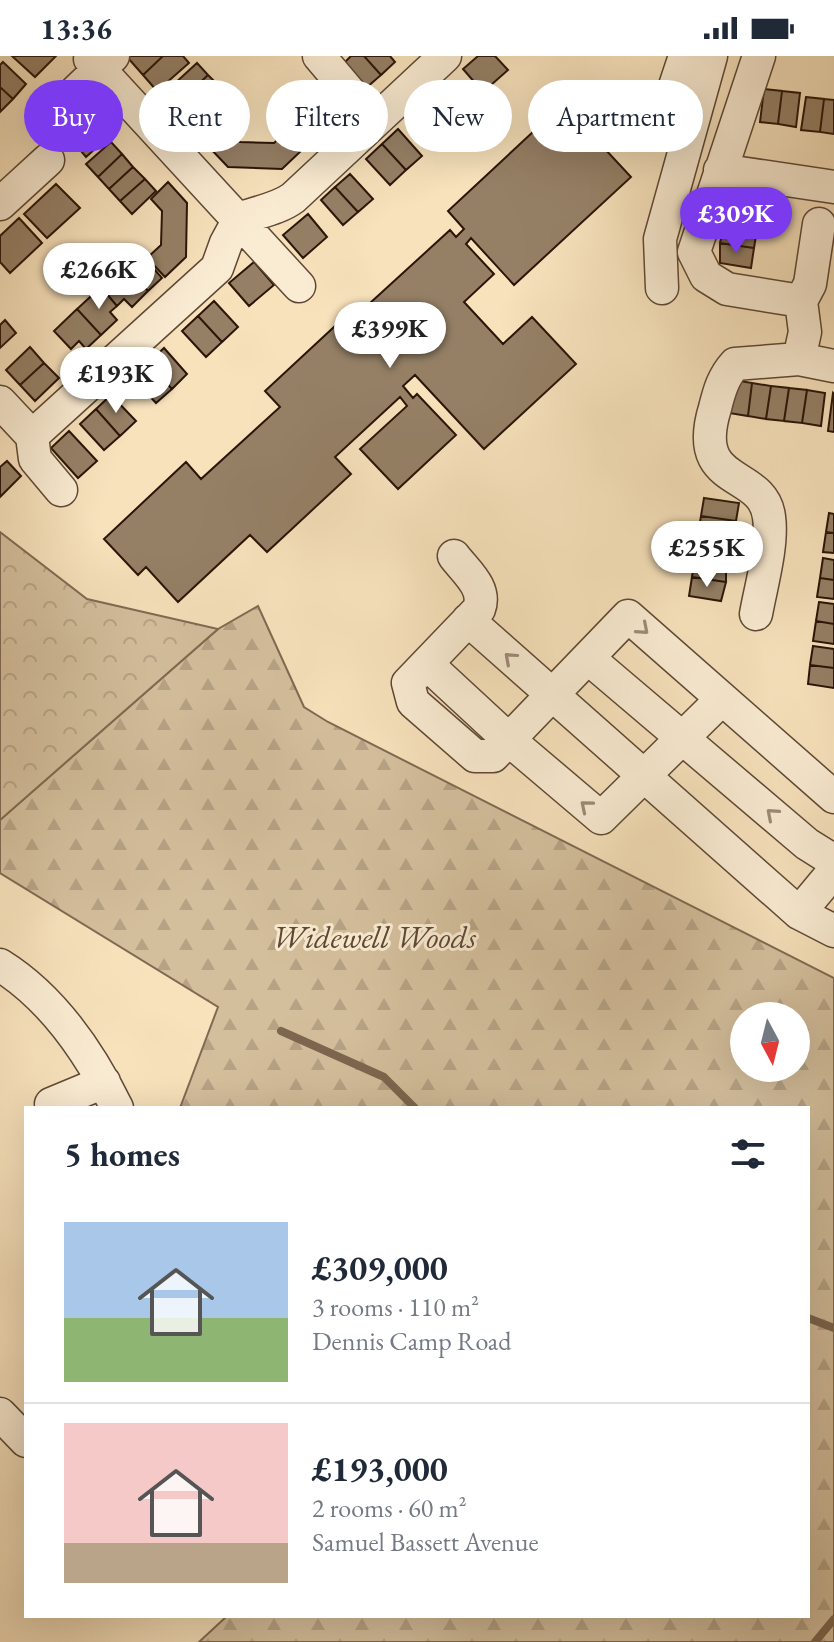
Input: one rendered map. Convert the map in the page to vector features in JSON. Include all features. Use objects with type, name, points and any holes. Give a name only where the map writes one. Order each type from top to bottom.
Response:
[{"type":"street","points":[[319,56],[339,80]]},
{"type":"street","points":[[677,80],[685,56]]},
{"type":"street","points":[[662,288],[660,239],[711,56]]},
{"type":"street","points":[[759,56],[694,252],[706,276],[727,289],[801,301]]},
{"type":"street","points":[[388,108],[440,58]]},
{"type":"street","points":[[85,80],[101,62],[299,286]]},
{"type":"street","points":[[32,436],[217,268],[239,219],[268,207],[281,206],[341,152]]},
{"type":"street","points":[[0,204],[48,160]]},
{"type":"street","points":[[720,170],[834,187]]},
{"type":"street","points":[[799,359],[805,332],[801,301],[810,284],[819,224]]},
{"type":"street","points":[[756,614],[768,542],[769,516],[761,497],[733,477],[715,459],[708,440],[709,425],[722,383],[735,364],[799,359],[834,366]]},
{"type":"street","points":[[0,402],[32,436],[35,459],[61,490]]},
{"type":"street","points":[[454,556],[480,590],[482,600],[479,609],[427,664],[509,740],[601,818],[722,699]]},
{"type":"street","points":[[509,740],[628,616],[834,797]]},
{"type":"street","points":[[468,620],[799,913],[834,931]]},
{"type":"street","points":[[588,658],[807,844],[834,861]]},
{"type":"street","points":[[799,913],[834,871]]},
{"type":"street","points":[[0,965],[19,977],[75,1036],[110,1095],[51,1104]]},
{"type":"street","points":[[0,1414],[24,1439]]},
{"type":"green space","points":[[0,532],[87,599],[218,629],[0,820]]},
{"type":"green space","name":"Widewell Woods","points":[[258,606],[304,707],[328,722],[834,978],[834,1642],[199,1642],[225,1618],[810,1618],[810,1106],[181,1106],[218,1007],[0,873],[0,820],[218,629]]},
{"type":"building","points":[[12,56],[56,56],[35,77]]},
{"type":"building","points":[[163,56],[143,75],[128,58]]},
{"type":"building","points":[[163,56],[183,56],[189,63],[170,80],[147,80],[143,75]]},
{"type":"building","points":[[351,56],[364,56],[381,75],[375,80],[359,80],[344,63]]},
{"type":"building","points":[[364,56],[390,56],[395,62],[381,75]]},
{"type":"building","points":[[478,56],[495,56],[508,70],[497,80],[473,80],[463,69]]},
{"type":"building","points":[[3,62],[24,82],[13,99],[0,87],[0,65]]},
{"type":"building","points":[[197,63],[208,75],[203,80],[178,80]]},
{"type":"building","points":[[0,87],[13,99],[0,112]]},
{"type":"building","points":[[764,89],[782,91],[778,124],[760,122]]},
{"type":"building","points":[[782,91],[800,93],[796,127],[778,124]]},
{"type":"building","points":[[806,97],[824,99],[820,132],[801,130]]},
{"type":"building","points":[[824,99],[834,100],[834,134],[820,132]]},
{"type":"building","points":[[398,129],[404,136],[404,152],[418,152],[422,156],[406,170],[388,150],[388,138]]},
{"type":"building","points":[[528,137],[528,152],[608,152],[631,177],[514,285],[471,238],[466,244],[494,274],[464,302],[503,344],[532,317],[576,364],[484,449],[415,375],[403,386],[413,398],[417,394],[456,435],[398,489],[360,449],[407,406],[400,397],[335,457],[351,474],[267,552],[250,535],[178,602],[146,567],[138,575],[104,539],[186,462],[201,479],[280,407],[265,391],[348,314],[361,328],[367,323],[358,314],[450,230],[456,237],[464,229],[448,211]]},
{"type":"building","points":[[250,142],[266,143],[266,152],[300,152],[282,169],[228,167],[214,152],[250,152]]},
{"type":"building","points":[[388,150],[406,170],[390,185],[366,159],[373,152]]},
{"type":"building","points":[[100,152],[122,154],[98,177],[86,164]]},
{"type":"building","points":[[122,154],[133,167],[109,189],[98,177]]},
{"type":"building","points":[[133,167],[145,179],[120,201],[109,189]]},
{"type":"building","points":[[350,174],[373,199],[358,212],[335,187]]},
{"type":"building","points":[[145,179],[156,191],[132,214],[120,201]]},
{"type":"building","points":[[168,182],[187,203],[186,257],[165,277],[147,258],[161,245],[162,211],[151,199]]},
{"type":"building","points":[[56,184],[80,208],[47,238],[24,214]]},
{"type":"building","points":[[731,185],[769,191],[766,210],[726,204]]},
{"type":"building","points":[[335,187],[358,212],[343,225],[321,200]]},
{"type":"building","points":[[726,204],[766,210],[763,230],[725,224]]},
{"type":"building","points":[[308,214],[327,237],[303,258],[283,235]]},
{"type":"building","points":[[19,218],[42,243],[10,273],[0,262],[0,236]]},
{"type":"building","points":[[725,224],[757,229],[754,248],[720,243]]},
{"type":"building","points":[[720,243],[754,248],[751,268],[720,263]]},
{"type":"building","points":[[139,252],[162,278],[148,291],[124,266]]},
{"type":"building","points":[[254,262],[274,285],[249,306],[229,283]]},
{"type":"building","points":[[124,266],[148,291],[132,307],[124,299],[117,306],[101,287]]},
{"type":"building","points":[[101,287],[117,306],[110,312],[117,320],[101,335],[77,309]]},
{"type":"building","points":[[214,301],[238,327],[222,342],[198,316]]},
{"type":"building","points":[[77,309],[101,335],[86,349],[79,341],[71,349],[54,331]]},
{"type":"building","points":[[198,316],[222,342],[206,357],[182,331]]},
{"type":"building","points":[[5,320],[16,333],[0,348],[0,325]]},
{"type":"building","points":[[30,347],[44,363],[20,385],[6,370]]},
{"type":"building","points":[[164,348],[187,374],[172,389],[148,363]]},
{"type":"building","points":[[44,363],[59,378],[35,401],[20,385]]},
{"type":"building","points":[[148,363],[172,389],[156,403],[132,377]]},
{"type":"building","points":[[734,380],[752,383],[748,416],[729,413]]},
{"type":"building","points":[[752,383],[771,386],[766,419],[748,416]]},
{"type":"building","points":[[771,386],[789,388],[784,421],[766,419]]},
{"type":"building","points":[[789,388],[807,390],[802,423],[784,421]]},
{"type":"building","points":[[807,390],[825,393],[821,426],[802,423]]},
{"type":"building","points":[[834,394],[834,432],[828,431]]},
{"type":"building","points":[[111,395],[136,421],[120,436],[96,409]]},
{"type":"building","points":[[96,409],[120,436],[104,450],[80,424]]},
{"type":"building","points":[[69,431],[97,461],[78,478],[51,448]]},
{"type":"building","points":[[7,461],[21,476],[0,497],[0,467]]},
{"type":"building","points":[[704,498],[739,503],[736,521],[701,516]]},
{"type":"building","points":[[829,513],[834,514],[834,533],[826,532]]},
{"type":"building","points":[[701,516],[736,521],[733,539],[698,534]]},
{"type":"building","points":[[826,532],[834,533],[834,553],[823,552]]},
{"type":"building","points":[[698,534],[733,539],[730,557],[695,552]]},
{"type":"building","points":[[695,558],[726,562],[726,582],[692,577]]},
{"type":"building","points":[[823,558],[834,560],[834,580],[820,578]]},
{"type":"building","points":[[692,577],[726,582],[721,601],[689,596]]},
{"type":"building","points":[[820,578],[834,580],[834,599],[817,597]]},
{"type":"building","points":[[819,602],[834,604],[834,624],[816,621]]},
{"type":"building","points":[[816,621],[834,624],[834,644],[813,641]]},
{"type":"building","points":[[813,646],[834,649],[834,668],[810,665]]},
{"type":"building","points":[[810,665],[834,668],[834,688],[808,684]]},
{"type":"waterway","points":[[281,1031],[384,1077],[413,1106]]},
{"type":"waterway","points":[[810,1319],[834,1328]]},
{"type":"waterway","points":[[815,1642],[834,1619]]}]
